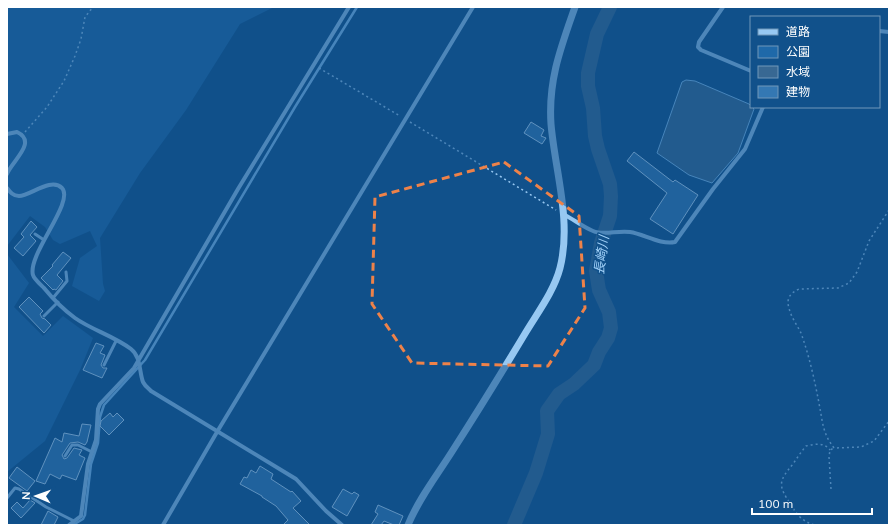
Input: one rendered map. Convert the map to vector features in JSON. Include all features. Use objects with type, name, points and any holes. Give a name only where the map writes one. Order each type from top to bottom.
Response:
[{"type":"street","points":[[69,525],[81,516],[88,464],[96,440],[98,409],[100,404],[139,362],[238,189],[349,7]]},
{"type":"street","points":[[163,525],[217,432],[473,7]]},
{"type":"street","points":[[408,525],[420,502],[494,387],[552,286],[560,268],[563,213],[551,124],[551,95],[557,60],[576,7]]},
{"type":"street","points":[[723,7],[699,42],[698,47],[701,50],[750,71]]},
{"type":"street","points":[[563,213],[593,232],[632,232],[666,242],[675,242],[745,149],[763,108]]},
{"type":"street","points":[[7,134],[17,132],[23,135],[25,140],[25,148],[9,169],[7,174]]},
{"type":"street","points":[[7,188],[11,194],[19,196],[46,186],[55,185],[62,188],[64,194],[63,202],[34,261],[32,269],[33,276],[53,298],[74,318],[131,349],[139,362],[144,384],[151,391],[296,480],[342,525]]},
{"type":"lane","points":[[35,234],[44,240]]},
{"type":"lane","points":[[53,298],[67,281],[66,272]]},
{"type":"lane","points":[[44,316],[58,302]]},
{"type":"lane","points":[[104,364],[116,341]]},
{"type":"lane","points":[[65,456],[72,445],[78,445],[92,452]]},
{"type":"lane","points":[[7,498],[15,488],[18,489],[46,507],[74,521]]},
{"type":"path","points":[[23,135],[47,107],[64,81],[77,50],[85,17],[93,7]]},
{"type":"path","points":[[320,68],[563,213]]},
{"type":"path","points":[[834,448],[828,441],[824,430],[812,371],[801,334],[788,308],[789,296],[793,291],[798,289],[838,288],[849,283],[857,272],[869,240],[889,210]]},
{"type":"path","points":[[830,450],[834,448],[861,447],[874,441],[889,421]]},
{"type":"path","points":[[814,525],[799,518],[781,488],[781,480],[806,446],[820,444],[827,446],[830,450]]},
{"type":"path","points":[[830,450],[831,489]]},
{"type":"highlighted area","points":[[504,162],[579,216],[585,308],[548,366],[412,363],[372,304],[375,197]]},
{"type":"green space","points":[[7,7],[274,7],[240,24],[186,110],[140,173],[100,238],[103,284],[105,291],[99,301],[72,286],[80,258],[97,246],[90,231],[60,244],[53,240],[45,227],[30,216],[7,246]]},
{"type":"green space","points":[[7,254],[29,283],[14,307],[43,336],[63,316],[93,338],[80,370],[45,441],[7,472]]},
{"type":"water","points":[[686,80],[695,81],[749,104],[750,108],[754,109],[738,153],[712,183],[689,175],[657,153],[682,82]]},
{"type":"building","points":[[531,122],[544,130],[541,136],[546,138],[542,144],[524,133]]},
{"type":"building","points":[[634,152],[673,182],[675,180],[698,195],[673,234],[650,219],[667,193],[627,161]]},
{"type":"building","points":[[31,221],[37,227],[30,235],[36,241],[23,256],[14,248],[24,237],[21,234]]},
{"type":"building","points":[[63,252],[71,258],[57,275],[63,281],[56,290],[53,290],[41,278],[53,266],[52,265]]},
{"type":"building","points":[[29,297],[43,311],[40,314],[42,318],[51,325],[44,333],[19,307]]},
{"type":"building","points":[[96,343],[104,346],[100,353],[105,355],[101,365],[103,368],[107,368],[102,378],[83,370]]},
{"type":"building","points":[[110,413],[113,417],[117,413],[124,420],[109,435],[100,426],[101,421]]},
{"type":"building","points":[[82,424],[91,425],[87,442],[85,445],[78,442],[70,443],[62,455],[64,459],[67,458],[74,448],[82,450],[79,455],[85,458],[76,480],[62,475],[60,479],[50,474],[45,484],[36,481],[55,438],[62,442],[64,433],[79,436]]},
{"type":"building","points":[[260,466],[273,474],[271,479],[291,492],[292,491],[301,501],[293,508],[310,525],[283,525],[288,520],[276,506],[262,496],[240,484],[244,477],[247,478],[251,470],[256,473]]},
{"type":"building","points":[[17,467],[35,481],[27,491],[9,478]]},
{"type":"building","points":[[343,489],[352,494],[354,492],[359,495],[347,516],[332,507]]},
{"type":"building","points":[[30,500],[35,503],[21,518],[11,508],[17,502],[23,508]]},
{"type":"building","points":[[378,505],[403,516],[399,525],[394,525],[384,521],[381,525],[371,525],[378,514],[375,512]]},
{"type":"building","points":[[48,511],[58,517],[54,525],[41,525]]},
{"type":"waterway","points":[[73,525],[83,519],[85,515],[91,464],[98,443],[100,417],[104,405],[145,360],[295,107],[357,7]]},
{"type":"waterway","name":"長崎川","points":[[514,525],[536,473],[548,434],[547,411],[559,394],[574,384],[594,365],[599,352],[608,338],[611,328],[609,312],[599,290],[596,271],[601,243],[610,216],[610,184],[595,136],[593,108],[588,86],[588,73],[597,34],[610,7]]}]
